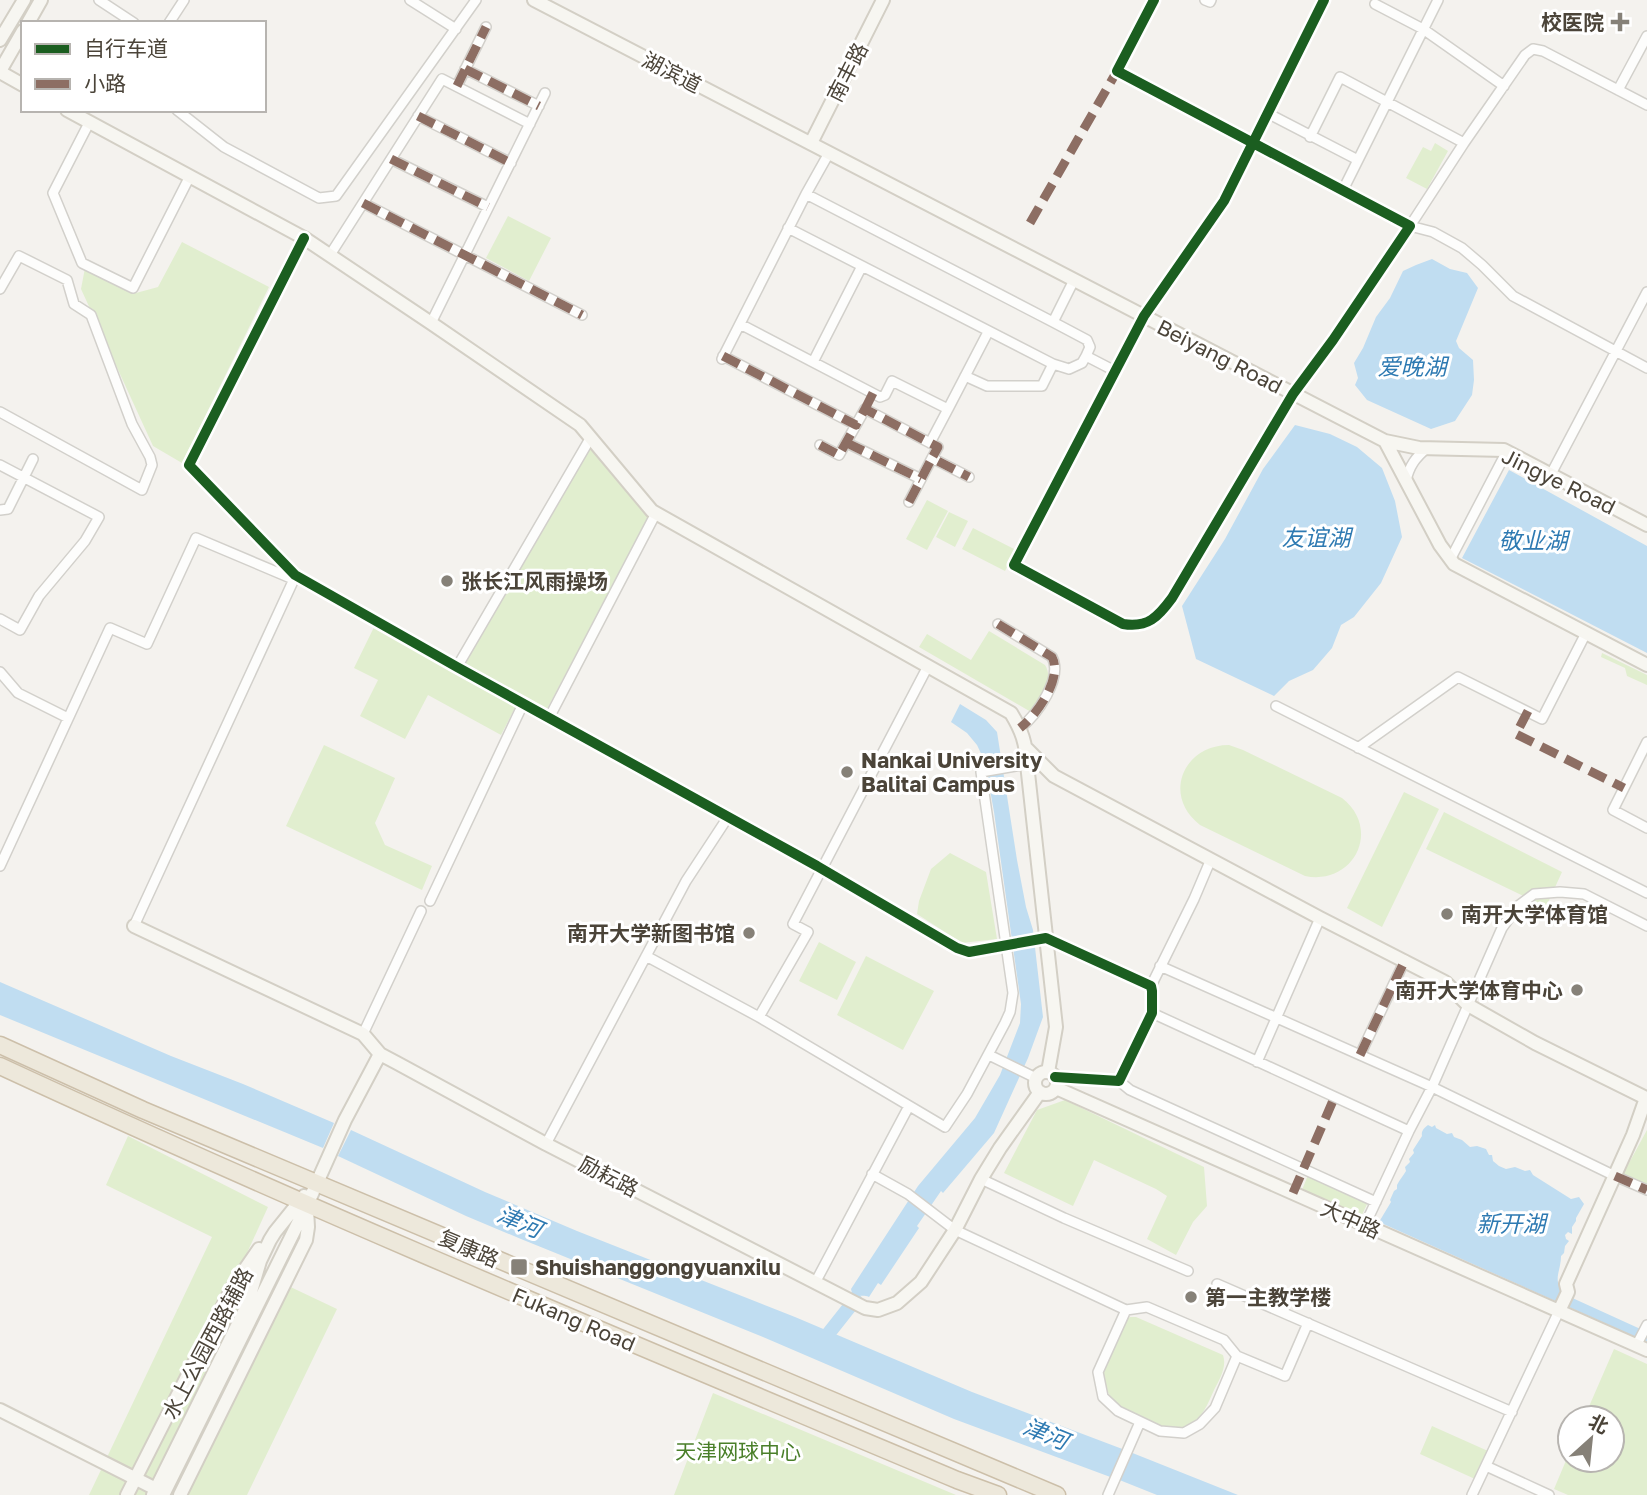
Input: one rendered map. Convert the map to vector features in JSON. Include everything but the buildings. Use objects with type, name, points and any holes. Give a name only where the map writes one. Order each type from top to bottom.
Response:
[{"type":"highway","name":"复康路","points":[[0,1045],[143,1110],[1057,1495]]},
{"type":"highway","name":"Fukang Road","points":[[0,1066],[303,1203],[998,1495]]},
{"type":"street","points":[[0,40],[24,0]]},
{"type":"street","points":[[29,21],[41,0]]},
{"type":"street","points":[[99,0],[131,21]]},
{"type":"street","points":[[170,21],[184,0]]},
{"type":"street","points":[[410,0],[456,29]]},
{"type":"street","points":[[180,112],[224,147],[319,198],[336,196],[476,0]]},
{"type":"street","name":"湖滨道","points":[[534,0],[811,143]]},
{"type":"street","name":"南丰路","points":[[811,143],[883,0]]},
{"type":"street","points":[[1154,0],[1117,71],[1410,226],[1433,232],[1462,248],[1513,296],[1647,368]]},
{"type":"street","points":[[1206,0],[1211,0]]},
{"type":"street","points":[[1324,0],[1224,201],[1144,316],[1014,565],[1123,624],[1132,626],[1147,623],[1172,598],[1293,394],[1333,340],[1525,55],[1533,49],[1543,51],[1647,105]]},
{"type":"street","points":[[1343,190],[1438,0]]},
{"type":"street","points":[[1375,4],[1423,29],[1504,86]]},
{"type":"street","points":[[457,86],[486,27]]},
{"type":"street","points":[[1618,90],[1647,36]]},
{"type":"street","points":[[0,59],[20,37]]},
{"type":"street","points":[[20,37],[0,71],[21,84]]},
{"type":"street","points":[[465,69],[539,106]]},
{"type":"street","points":[[1310,137],[1340,77],[1464,143]]},
{"type":"street","points":[[330,255],[442,79],[530,124]]},
{"type":"street","points":[[431,323],[545,93]]},
{"type":"street","points":[[70,112],[304,238],[580,425],[656,513],[1011,713],[1027,748],[1056,1027],[1044,1078],[1048,1094],[1040,1092],[1000,1148],[955,1230]]},
{"type":"street","points":[[1267,113],[1358,160]]},
{"type":"street","points":[[418,117],[510,163]]},
{"type":"street","points":[[89,123],[53,193],[82,263],[133,288],[190,176]]},
{"type":"street","name":"Beiyang Road","points":[[811,143],[1385,441]]},
{"type":"street","points":[[829,153],[722,359],[856,425]]},
{"type":"street","points":[[391,159],[488,207]]},
{"type":"street","points":[[789,228],[1053,364],[1069,369],[1082,363],[1086,356],[1090,346],[1087,340],[806,194]]},
{"type":"street","points":[[363,203],[582,315]]},
{"type":"street","points":[[294,577],[188,465],[304,238]]},
{"type":"street","points":[[0,289],[19,256],[67,280],[74,304],[91,315],[132,424],[150,457],[152,465],[142,490],[0,412]]},
{"type":"street","points":[[813,362],[862,266]]},
{"type":"street","points":[[1053,322],[1074,280]]},
{"type":"street","points":[[1551,474],[1647,292]]},
{"type":"street","points":[[740,324],[880,397],[885,396],[892,381],[948,409]]},
{"type":"street","points":[[930,443],[987,334]]},
{"type":"street","points":[[1086,356],[1115,371]]},
{"type":"street","points":[[965,376],[986,386],[1042,386],[1053,364]]},
{"type":"street","points":[[820,445],[839,455],[873,393]]},
{"type":"street","points":[[864,409],[938,447],[909,502]]},
{"type":"street","points":[[457,667],[591,437]]},
{"type":"street","points":[[1385,441],[1440,545],[1454,564],[1647,664]]},
{"type":"street","name":"Jingye Road","points":[[1385,441],[1408,447],[1507,451],[1647,524]]},
{"type":"street","points":[[847,443],[921,479]]},
{"type":"street","points":[[1406,481],[1412,464],[1427,448]]},
{"type":"street","points":[[1450,560],[1507,451]]},
{"type":"street","points":[[932,458],[969,477]]},
{"type":"street","points":[[0,510],[8,509],[33,459]]},
{"type":"street","points":[[0,466],[99,517],[85,541],[39,596],[20,631],[0,620]]},
{"type":"street","points":[[549,718],[656,513]]},
{"type":"street","points":[[0,866],[110,628],[147,644],[196,538],[294,577],[823,869],[957,948],[969,952],[1046,939],[1151,986]]},
{"type":"street","points":[[0,1417],[132,1485],[158,1493],[250,1309],[260,1261],[270,1240],[303,1203],[316,1183],[380,1054],[363,1034],[134,926],[294,577]]},
{"type":"street","points":[[998,624],[1052,657],[1056,665],[1056,672],[1043,700],[1028,722],[1020,728]]},
{"type":"street","points":[[1358,748],[1458,677],[1542,719],[1586,633]]},
{"type":"street","points":[[759,1017],[808,932],[793,924],[928,666]]},
{"type":"street","points":[[0,672],[18,693],[68,718]]},
{"type":"street","points":[[430,901],[523,704]]},
{"type":"street","points":[[1276,706],[1647,893]]},
{"type":"street","points":[[1647,742],[1613,810],[1647,828]]},
{"type":"street","points":[[1027,748],[1054,776],[1446,982],[1468,1005],[1535,1043],[1646,1098],[1633,1135],[1566,1284],[1568,1292],[1472,1495]]},
{"type":"street","points":[[646,956],[759,1017],[945,1127],[989,1055],[1010,1012],[1013,992],[981,772],[1027,764]]},
{"type":"street","points":[[546,1144],[686,881],[728,817]]},
{"type":"street","points":[[1119,1081],[1152,1013],[1151,986],[1212,859]]},
{"type":"street","points":[[1365,1225],[1432,1087],[1502,928],[1518,906],[1534,894],[1584,894],[1647,926]]},
{"type":"street","points":[[363,1034],[421,911]]},
{"type":"street","points":[[1257,1062],[1320,918]]},
{"type":"street","points":[[1360,1055],[1405,960]]},
{"type":"street","points":[[1160,966],[1432,1087],[1647,1190]]},
{"type":"street","points":[[1152,1013],[1409,1131]]},
{"type":"street","name":"励耘路","points":[[380,1054],[546,1144],[865,1308],[878,1310],[897,1303],[909,1294],[921,1282],[955,1230]]},
{"type":"street","points":[[989,1055],[1044,1078],[1119,1081],[1130,1090],[1376,1202]]},
{"type":"street","name":"大中路","points":[[1044,1078],[1365,1225],[1641,1346]]},
{"type":"street","points":[[815,1283],[909,1106]]},
{"type":"street","points":[[872,1174],[908,1194],[955,1230],[1126,1310],[1147,1307],[1224,1340],[1237,1356],[1285,1376],[1308,1323]]},
{"type":"street","points":[[981,1179],[1188,1271]]},
{"type":"street","points":[[250,1309],[288,1267],[300,1238],[303,1203]]},
{"type":"street","name":"水上公园西路辅路","points":[[132,1485],[232,1288],[257,1253],[270,1227],[303,1203],[308,1227],[306,1240],[180,1495]]},
{"type":"street","points":[[1217,1284],[1512,1412]]},
{"type":"street","points":[[1126,1310],[1098,1372],[1103,1397],[1118,1411],[1160,1431],[1184,1433],[1199,1424],[1215,1408],[1237,1356]]},
{"type":"street","points":[[1641,1346],[1646,1326]]},
{"type":"street","points":[[0,1410],[132,1485]]},
{"type":"street","points":[[1108,1495],[1140,1422]]},
{"type":"street","points":[[1486,1466],[1549,1495]]},
{"type":"green space","points":[[1435,143],[1448,151],[1427,189],[1406,178],[1423,147],[1431,151]]},
{"type":"green space","points":[[508,216],[551,238],[529,281],[486,258]]},
{"type":"green space","points":[[182,242],[269,287],[182,463],[153,446],[81,289],[85,268],[136,293],[158,287]]},
{"type":"green space","points":[[590,444],[651,513],[547,709],[463,663]]},
{"type":"green space","points":[[927,500],[948,511],[927,550],[906,539]]},
{"type":"green space","points":[[949,512],[968,521],[955,547],[936,537]]},
{"type":"green space","points":[[973,528],[1016,550],[1005,571],[962,549]]},
{"type":"green space","points":[[377,621],[519,700],[501,735],[428,695],[405,739],[360,716],[378,680],[354,668]]},
{"type":"green space","points":[[989,631],[1045,665],[1048,671],[1047,683],[1031,712],[919,647],[927,634],[971,660]]},
{"type":"green space","points":[[1602,653],[1647,675],[1647,685],[1627,676],[1625,668],[1601,657]]},
{"type":"green space","points":[[324,745],[395,778],[375,823],[385,845],[432,866],[422,890],[286,826]]},
{"type":"green space","points":[[1229,745],[1342,798],[1354,811],[1360,825],[1361,839],[1349,864],[1322,877],[1305,876],[1200,825],[1188,813],[1182,800],[1180,787],[1183,774],[1200,753],[1213,747]]},
{"type":"green space","points":[[1404,792],[1439,809],[1382,927],[1347,908]]},
{"type":"green space","points":[[1444,812],[1562,872],[1546,907],[1426,849]]},
{"type":"green space","points":[[950,853],[986,872],[997,939],[962,943],[917,914],[931,869]]},
{"type":"green space","points":[[819,942],[856,962],[837,1000],[799,981]]},
{"type":"green space","points":[[866,956],[934,991],[903,1050],[837,1015]]},
{"type":"green space","points":[[1065,1100],[1204,1167],[1207,1206],[1193,1222],[1176,1255],[1147,1239],[1167,1196],[1156,1189],[1094,1160],[1073,1206],[1004,1173],[1037,1110]]},
{"type":"green space","points":[[1647,1130],[1647,1185],[1623,1174]]},
{"type":"green space","points":[[128,1136],[268,1207],[242,1264],[337,1309],[247,1495],[89,1495],[212,1237],[106,1185]]},
{"type":"green space","points":[[1308,1175],[1368,1202],[1361,1217],[1302,1190]]},
{"type":"green space","points":[[1130,1317],[1136,1317],[1223,1355],[1223,1368],[1207,1405],[1189,1425],[1174,1428],[1150,1422],[1123,1409],[1108,1393],[1104,1367],[1115,1338]]},
{"type":"green space","points":[[1614,1349],[1647,1364],[1647,1495],[1568,1495],[1554,1489],[1560,1474],[1626,1474],[1626,1404],[1590,1404]]},
{"type":"green space","name":"天津网球中心","points":[[713,1393],[956,1495],[674,1495]]},
{"type":"green space","points":[[1432,1426],[1488,1451],[1475,1479],[1420,1454]]},
{"type":"water","name":"爱晚湖","points":[[1432,259],[1450,269],[1467,273],[1478,288],[1456,341],[1459,348],[1473,360],[1472,395],[1455,421],[1431,429],[1367,400],[1355,385],[1358,378],[1354,363],[1376,317],[1390,298],[1403,271]]},
{"type":"water","name":"友谊湖","points":[[1295,425],[1330,434],[1357,447],[1382,468],[1395,501],[1402,537],[1381,583],[1354,617],[1341,625],[1332,648],[1313,670],[1289,681],[1274,696],[1196,659],[1182,606],[1225,539],[1263,469]]},
{"type":"water","name":"敬业湖","points":[[1509,470],[1647,546],[1647,653],[1462,558]]},
{"type":"water","points":[[960,704],[986,720],[997,732],[1017,860],[1033,930],[1043,1017],[1028,1058],[994,1133],[943,1193],[941,1191],[881,1285],[878,1283],[869,1297],[852,1293],[851,1289],[918,1186],[975,1118],[1000,1075],[1020,1023],[1021,1004],[985,762],[977,745],[967,733],[951,722]]},
{"type":"water","points":[[0,982],[334,1123],[323,1148],[0,1015]]},
{"type":"water","name":"新开湖","points":[[1428,1125],[1435,1125],[1447,1134],[1452,1133],[1470,1147],[1486,1149],[1499,1166],[1530,1170],[1533,1175],[1571,1199],[1579,1197],[1584,1204],[1572,1227],[1572,1234],[1568,1232],[1565,1235],[1569,1241],[1561,1256],[1559,1286],[1568,1296],[1647,1332],[1647,1342],[1379,1222],[1406,1171],[1405,1167],[1410,1162],[1422,1131]]},
{"type":"water","name":"津河","points":[[351,1130],[577,1231],[795,1317],[972,1392],[1125,1450],[1113,1478],[954,1419],[763,1337],[466,1216],[338,1156]]},
{"type":"water","points":[[1130,1452],[1238,1495],[1157,1495],[1117,1479]]},
{"type":"waterway","points":[[821,1343],[855,1300]]},
{"type":"marked path","points":[[457,86],[486,27]]},
{"type":"marked path","points":[[465,69],[539,106]]},
{"type":"marked path","points":[[1030,223],[1117,71]]},
{"type":"marked path","points":[[418,116],[511,163]]},
{"type":"marked path","points":[[391,159],[488,207]]},
{"type":"marked path","points":[[363,203],[582,315]]},
{"type":"marked path","points":[[723,356],[856,425],[865,409],[938,447],[932,458],[969,477]]},
{"type":"marked path","points":[[865,409],[873,393]]},
{"type":"marked path","points":[[820,445],[839,455],[856,425]]},
{"type":"marked path","points":[[847,443],[921,479]]},
{"type":"marked path","points":[[909,502],[932,458]]},
{"type":"marked path","points":[[998,624],[1052,657],[1054,666],[1054,675],[1046,696],[1020,728]]},
{"type":"marked path","points":[[1528,711],[1516,734],[1624,788]]},
{"type":"marked path","points":[[1360,1055],[1405,960]]},
{"type":"marked path","points":[[1293,1193],[1335,1096]]},
{"type":"marked path","points":[[1615,1176],[1647,1190]]},
{"type":"cycle path","points":[[1154,0],[1117,71],[1410,226],[1293,394],[1172,598],[1152,620],[1132,625],[1123,624],[1014,565],[1144,316],[1224,201],[1324,0]]},
{"type":"cycle path","points":[[304,238],[189,465],[295,575],[817,866],[957,948],[969,952],[1046,938],[1151,986],[1152,1013],[1119,1081],[1055,1077]]},
{"type":"place","name":"校医院","points":[[1620,22]]},
{"type":"place","name":"张长江风雨操场","points":[[447,581]]},
{"type":"place","name":"Nankai University Balitai Campus","points":[[847,772]]},
{"type":"place","name":"南开大学体育馆","points":[[1447,914]]},
{"type":"place","name":"南开大学新图书馆","points":[[749,933]]},
{"type":"place","name":"南开大学体育中心","points":[[1577,990]]},
{"type":"place","name":"Shuishanggongyuanxilu","points":[[519,1267]]},
{"type":"place","name":"第一主教学楼","points":[[1191,1297]]}]
